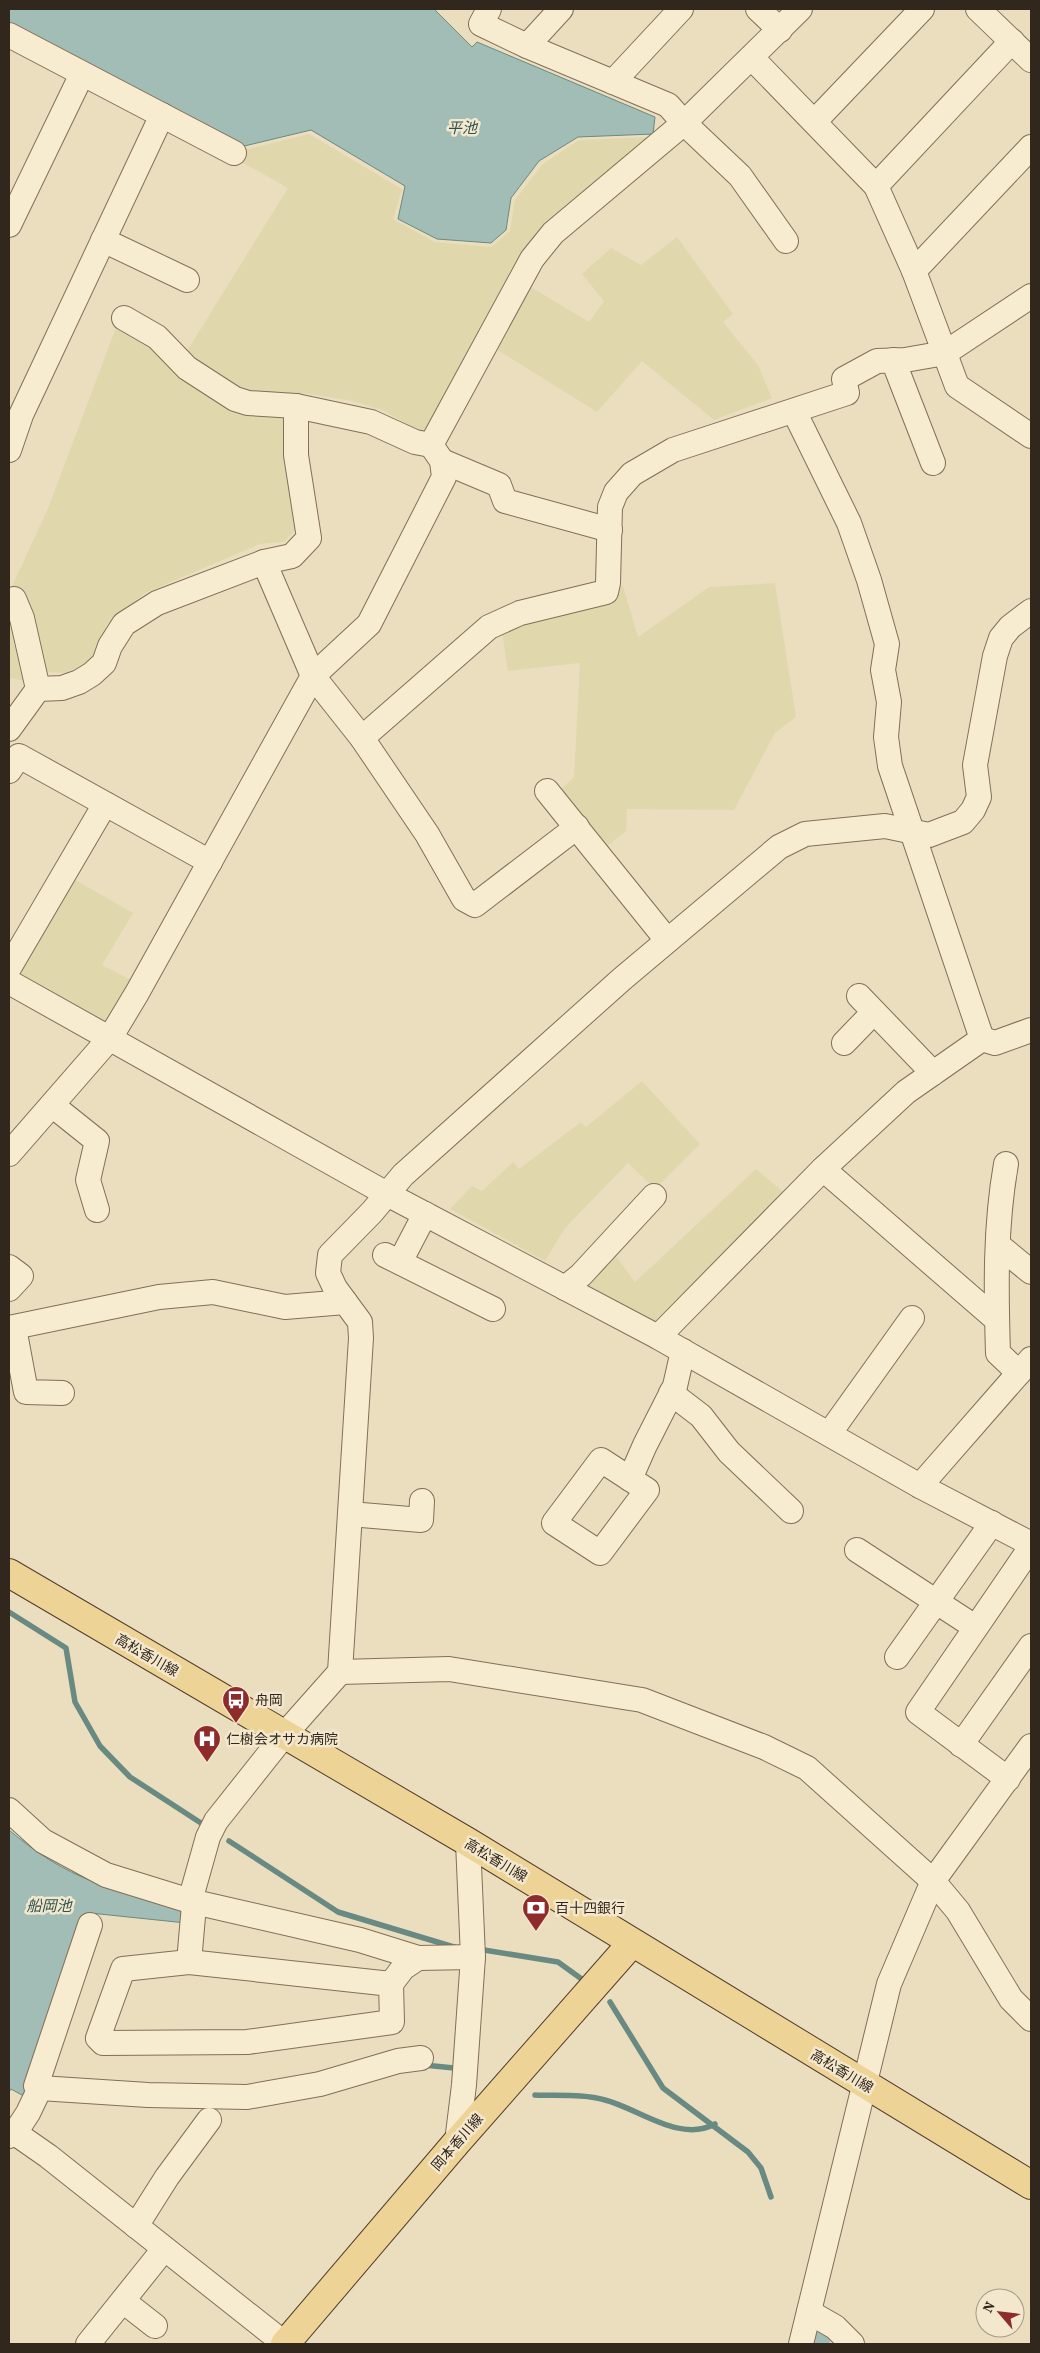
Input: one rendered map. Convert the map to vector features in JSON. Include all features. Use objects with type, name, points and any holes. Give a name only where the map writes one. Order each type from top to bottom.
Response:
[{"type":"main road","name":"高松香川線","points":[[9,1573],[468,1842],[1031,2185]]},
{"type":"main road","name":"岡本香川線","points":[[285,2344],[456,2142],[632,1943]]},
{"type":"street","points":[[489,9],[481,24],[527,46],[668,105],[684,123],[740,176],[786,241]]},
{"type":"street","points":[[527,46],[561,9]]},
{"type":"street","points":[[613,82],[681,9]]},
{"type":"street","points":[[758,9],[780,30]]},
{"type":"street","points":[[9,1154],[110,1038],[137,994],[313,676],[369,624],[444,477],[437,453],[532,260],[560,227],[684,123],[800,9]]},
{"type":"street","points":[[815,121],[922,9]]},
{"type":"street","points":[[978,9],[1031,60]]},
{"type":"street","points":[[9,35],[234,153]]},
{"type":"street","points":[[876,186],[1012,42]]},
{"type":"street","points":[[752,58],[876,186],[914,271],[957,386],[1031,436]]},
{"type":"street","points":[[9,226],[82,74]]},
{"type":"street","points":[[9,450],[15,413],[103,240],[162,115]]},
{"type":"street","points":[[914,271],[1031,147]]},
{"type":"street","points":[[103,240],[186,280]]},
{"type":"street","points":[[362,738],[490,627],[520,613],[606,592],[608,583],[610,507],[616,492],[632,474],[673,450],[847,393],[844,379],[876,361],[945,353],[1031,296]]},
{"type":"street","points":[[124,318],[157,337],[187,368],[234,398],[248,403],[296,406],[371,422],[499,485],[505,501],[610,530]]},
{"type":"street","points":[[893,360],[933,463]]},
{"type":"street","points":[[38,689],[62,688],[79,682],[92,674],[104,663],[110,646],[124,624],[157,603],[264,562],[292,556],[309,538],[296,455],[296,406]]},
{"type":"street","points":[[794,410],[849,523],[869,580],[887,644],[883,670],[889,702],[886,737],[890,766],[982,1040]]},
{"type":"street","points":[[264,562],[313,676],[362,738],[427,834],[464,899],[475,905],[577,827]]},
{"type":"street","points":[[9,728],[38,689],[22,618],[14,599]]},
{"type":"street","points":[[190,1901],[208,1838],[216,1821],[285,1734],[340,1672],[361,1338],[360,1322],[356,1314],[345,1302],[328,1273],[330,1255],[403,1175],[667,940],[779,847],[806,834],[884,826],[928,835],[963,822],[973,810],[978,796],[975,765],[995,656],[1001,638],[1010,627],[1031,611]]},
{"type":"street","points":[[12,760],[105,804],[210,862]]},
{"type":"street","points":[[547,791],[667,940]]},
{"type":"street","points":[[9,968],[105,804]]},
{"type":"street","points":[[9,982],[387,1194],[658,1337],[920,1486],[1031,1546],[918,1712],[1008,1779]]},
{"type":"street","points":[[844,1043],[867,1004],[933,1073]]},
{"type":"street","points":[[658,1337],[823,1169],[906,1092],[982,1040],[995,1043],[1031,1030]]},
{"type":"street","points":[[52,1105],[97,1142],[88,1180],[97,1210]]},
{"type":"street","points":[[920,1486],[1025,1366],[998,1352],[998,1245],[1001,1192],[1006,1164]]},
{"type":"street","points":[[823,1169],[997,1320]]},
{"type":"street","points":[[565,1288],[581,1275],[654,1196]]},
{"type":"street","points":[[425,1214],[393,1259],[493,1309]]},
{"type":"street","points":[[998,1245],[1031,1272]]},
{"type":"street","points":[[9,1267],[20,1276],[9,1289]]},
{"type":"street","points":[[62,1392],[26,1392],[11,1328],[84,1310],[159,1297],[214,1292],[286,1307],[345,1302]]},
{"type":"street","points":[[828,1434],[912,1318]]},
{"type":"street","points":[[630,1479],[644,1445],[676,1386],[683,1351]]},
{"type":"street","points":[[671,1393],[701,1416],[729,1452],[792,1512]]},
{"type":"street","points":[[350,1514],[421,1520],[422,1501]]},
{"type":"street","points":[[897,1658],[992,1524]]},
{"type":"street","points":[[857,1550],[975,1627]]},
{"type":"street","points":[[961,1745],[1031,1646]]},
{"type":"street","points":[[340,1672],[449,1669],[642,1700],[764,1747],[808,1768],[933,1881],[958,1912],[1011,1999],[1031,2020]]},
{"type":"street","points":[[801,2344],[866,2085],[889,1984],[933,1881],[1031,1746]]},
{"type":"street","points":[[9,1810],[43,1841],[106,1875],[190,1901],[360,1940],[418,1958],[473,1957]]},
{"type":"street","points":[[456,2142],[464,2084],[473,1957],[468,1842]]},
{"type":"street","points":[[189,1962],[194,1905],[190,1901]]},
{"type":"street","points":[[90,1925],[36,2086],[40,2088],[148,2095],[248,2097],[320,2084],[398,2061],[421,2058]]},
{"type":"street","points":[[391,1984],[189,1962],[123,1969],[98,2038],[103,2043],[247,2042],[392,2022],[391,1984],[403,1968],[418,1958]]},
{"type":"street","points":[[40,2088],[28,2113],[12,2135],[48,2156],[285,2344]]},
{"type":"street","points":[[136,2226],[167,2177],[209,2120]]},
{"type":"street","points":[[88,2344],[164,2249]]},
{"type":"street","points":[[122,2301],[155,2326]]},
{"type":"street","points":[[809,2312],[835,2327],[852,2344]]},
{"type":"shaded area","points":[[309,134],[402,189],[393,219],[435,242],[491,247],[510,231],[515,200],[543,164],[579,140],[653,137],[531,246],[427,435],[382,410],[353,401],[303,393],[305,476],[312,512],[284,542],[260,544],[145,593],[107,624],[102,645],[94,656],[66,673],[44,672],[42,684],[9,678],[9,593],[49,506],[120,317],[187,351],[288,188],[227,154]]},
{"type":"shaded area","points":[[677,237],[733,314],[723,322],[758,365],[772,398],[714,420],[642,361],[597,412],[491,346],[526,284],[589,322],[604,301],[582,274],[611,248],[641,265]]},
{"type":"shaded area","points":[[775,583],[796,717],[775,733],[734,810],[627,809],[626,831],[606,847],[561,789],[574,777],[580,663],[508,671],[500,618],[623,586],[638,637],[709,587]]},
{"type":"shaded area","points":[[70,877],[133,913],[102,965],[139,984],[104,1025],[20,976],[16,970]]},
{"type":"shaded area","points":[[642,1081],[700,1144],[655,1189],[628,1163],[565,1228],[545,1261],[450,1209],[472,1186],[482,1191],[513,1162],[519,1169],[581,1122],[586,1127]]},
{"type":"shaded area","points":[[756,1169],[786,1194],[653,1323],[583,1284],[612,1251],[635,1282]]},
{"type":"water","name":"平池","points":[[9,9],[434,9],[472,47],[477,42],[655,117],[653,134],[578,137],[539,161],[511,198],[506,230],[491,243],[437,239],[398,219],[405,186],[311,130],[236,148],[9,29]]},
{"type":"water","name":"船岡池","points":[[9,1830],[49,1860],[83,1877],[118,1889],[189,1907],[186,1923],[90,1913],[29,2099],[11,2089],[9,2092]]},
{"type":"waterway","points":[[9,1612],[66,1648],[75,1702],[100,1746],[130,1777],[204,1825]]},
{"type":"waterway","points":[[229,1841],[338,1912],[457,1948]]},
{"type":"waterway","points":[[484,1950],[558,1962],[583,1980]]},
{"type":"waterway","points":[[610,2002],[663,2088],[748,2152],[761,2168],[771,2197]]},
{"type":"waterway","points":[[424,2065],[454,2068]]},
{"type":"waterway","points":[[535,2095],[597,2098],[618,2104],[660,2123],[688,2130],[701,2129],[715,2124]]},
{"type":"waterway","points":[[819,2344],[821,2335]]},
{"type":"place","name":"舟岡","points":[[236,1724]]},
{"type":"place","name":"仁樹会オサカ病院","points":[[207,1763]]},
{"type":"place","name":"百十四銀行","points":[[536,1932]]}]
